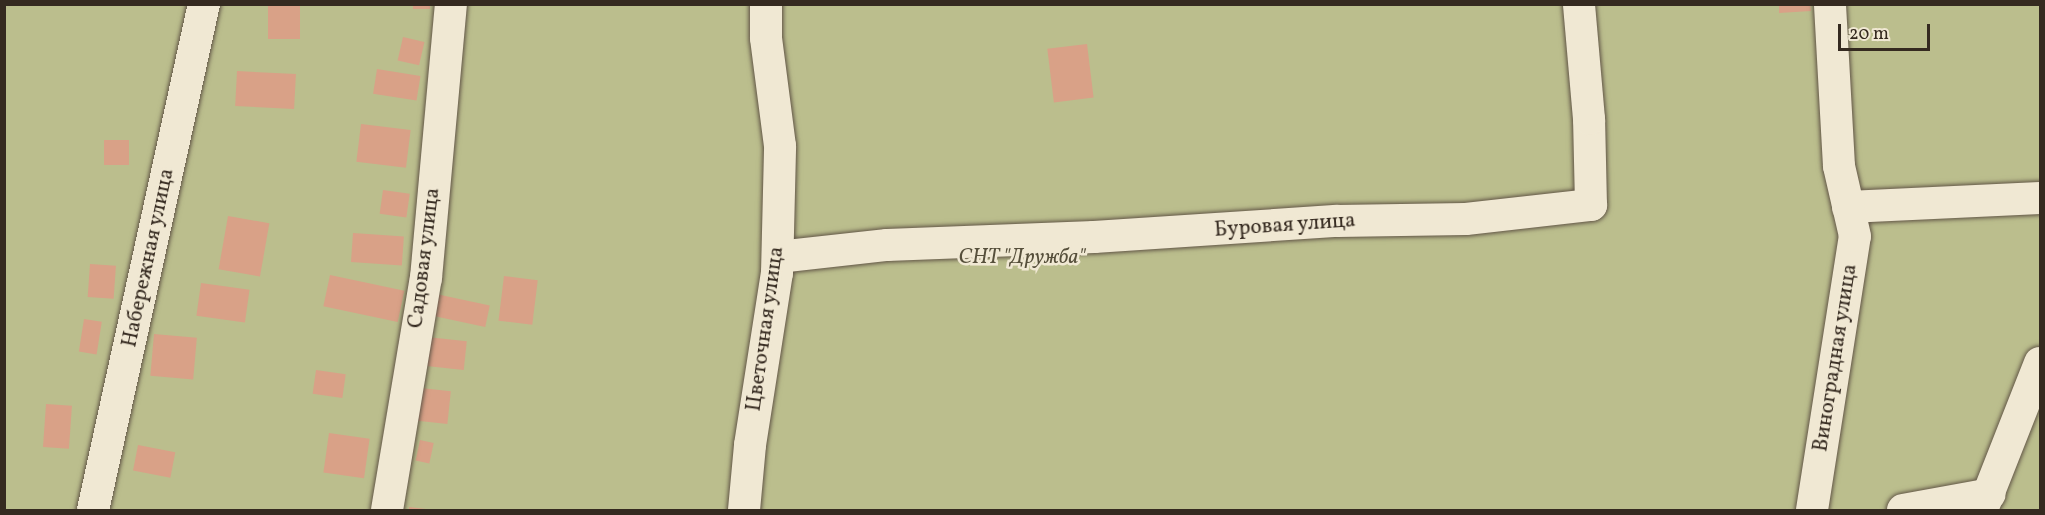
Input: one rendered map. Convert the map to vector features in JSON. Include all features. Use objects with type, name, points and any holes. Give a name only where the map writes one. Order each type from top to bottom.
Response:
[{"type":"street","name":"Набережная улица","points":[[93,510],[204,4]]},
{"type":"street","name":"Садовая улица","points":[[387,510],[426,278],[452,4]]},
{"type":"street","name":"Цветочная улица","points":[[744,510],[778,257],[780,146],[766,38],[766,4]]},
{"type":"street","name":"Буровая улица","points":[[778,257],[887,245],[1118,236],[1337,220],[1466,219],[1591,205],[1589,119],[1579,4]]},
{"type":"street","name":"Виноградная улица","points":[[1812,510],[1855,236],[1839,166],[1830,4]]},
{"type":"street","points":[[1848,207],[2040,198]]},
{"type":"street","points":[[1903,510],[1986,502],[2040,363]]},
{"type":"green space","name":"СНТ \"Дружба\"","points":[[5,5],[2040,5],[2040,510],[5,510]]},
{"type":"building","points":[[268,4],[300,4],[300,39],[268,39]]},
{"type":"building","points":[[413,4],[430,4],[430,9],[413,9]]},
{"type":"building","points":[[1779,4],[1810,4],[1811,11],[1779,13]]},
{"type":"building","points":[[403,37],[424,42],[419,65],[398,60]]},
{"type":"building","points":[[1087,44],[1094,98],[1054,102],[1047,49]]},
{"type":"building","points":[[377,69],[420,76],[417,101],[373,94]]},
{"type":"building","points":[[237,71],[296,74],[294,109],[235,106]]},
{"type":"building","points":[[361,124],[411,130],[406,168],[356,162]]},
{"type":"building","points":[[104,140],[129,140],[129,165],[104,165]]},
{"type":"building","points":[[383,190],[410,194],[406,218],[380,214]]},
{"type":"building","points":[[228,216],[269,223],[260,276],[219,269]]},
{"type":"building","points":[[353,233],[404,237],[402,265],[351,262]]},
{"type":"building","points":[[90,264],[116,266],[114,299],[88,297]]},
{"type":"building","points":[[330,275],[404,291],[398,322],[323,306]]},
{"type":"building","points":[[504,276],[538,280],[532,325],[499,321]]},
{"type":"building","points":[[201,283],[250,290],[245,322],[196,316]]},
{"type":"building","points":[[436,294],[490,305],[485,327],[431,316]]},
{"type":"building","points":[[84,319],[102,322],[97,354],[79,352]]},
{"type":"building","points":[[154,334],[197,338],[193,380],[150,376]]},
{"type":"building","points":[[427,337],[467,341],[464,370],[424,366]]},
{"type":"building","points":[[316,370],[346,374],[342,398],[313,394]]},
{"type":"building","points":[[421,388],[451,391],[447,424],[418,421]]},
{"type":"building","points":[[46,404],[72,406],[69,449],[43,447]]},
{"type":"building","points":[[329,433],[370,439],[364,478],[323,473]]},
{"type":"building","points":[[420,440],[434,443],[429,463],[416,461]]},
{"type":"building","points":[[138,445],[175,452],[170,478],[133,471]]},
{"type":"building","points":[[409,507],[426,509],[426,510],[409,510]]}]
